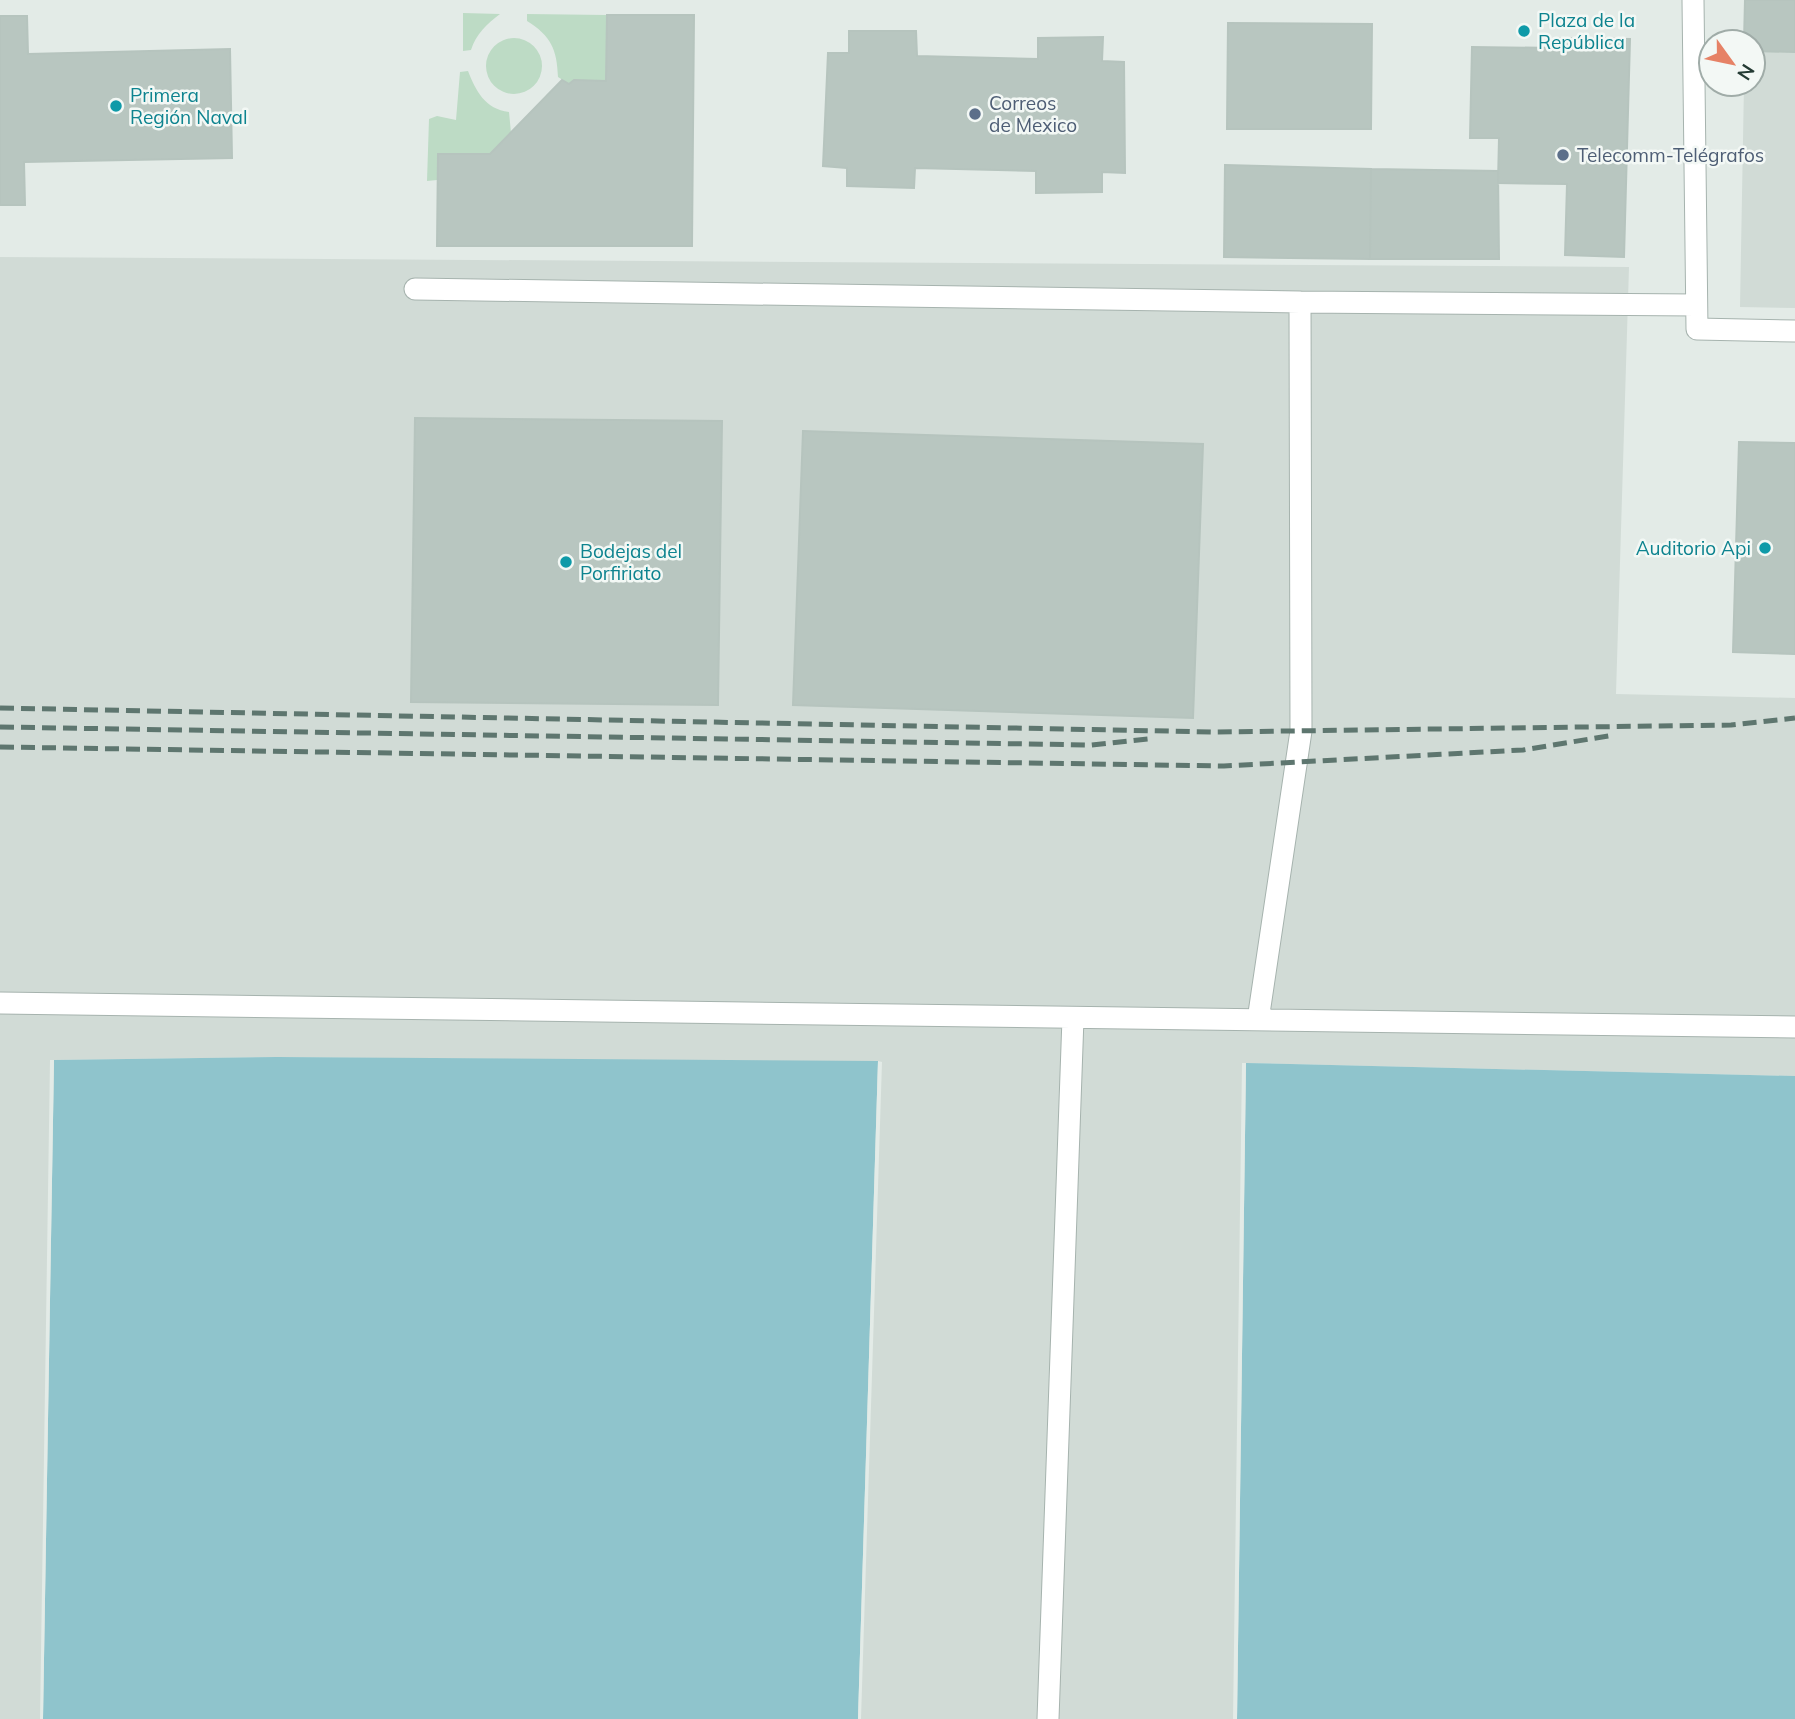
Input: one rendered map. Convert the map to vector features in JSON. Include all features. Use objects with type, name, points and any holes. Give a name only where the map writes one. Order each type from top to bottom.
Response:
[{"type":"street","points":[[1693,0],[1697,329],[1795,331]]},
{"type":"street","points":[[415,289],[1696,305]]},
{"type":"street","points":[[1258,1020],[1301,731],[1300,302]]},
{"type":"street","points":[[0,1003],[1795,1027]]},
{"type":"street","points":[[1048,1719],[1073,1018]]},
{"type":"shaded area","points":[[1745,0],[1795,0],[1795,308],[1740,307],[1744,98],[1767,98],[1767,28],[1744,28]]},
{"type":"shaded area","points":[[0,257],[1629,267],[1616,694],[1795,698],[1795,1076],[1246,1063],[1237,1719],[858,1719],[878,1062],[277,1057],[54,1060],[43,1719],[0,1719]]},
{"type":"green space","points":[[463,13],[500,14],[482,30],[471,50],[463,51]]},
{"type":"green space","points":[[527,14],[607,15],[606,81],[569,84],[558,77],[551,44],[542,32],[527,21]]},
{"type":"green space","points":[[514,38],[525,40],[534,46],[540,55],[540,77],[534,86],[525,92],[514,94],[503,92],[494,86],[488,77],[486,66],[488,55],[494,46],[503,40]]},
{"type":"green space","points":[[468,71],[482,98],[494,107],[509,112],[511,133],[490,154],[438,155],[437,180],[427,181],[429,119],[437,116],[456,120],[460,72]]},
{"type":"water","points":[[277,1057],[878,1061],[858,1719],[43,1719],[54,1060]]},
{"type":"water","points":[[1246,1063],[1795,1076],[1795,1719],[1237,1719]]},
{"type":"pier","points":[[50,1060],[54,1060],[43,1719],[40,1719]]},
{"type":"pier","points":[[878,1061],[882,1062],[861,1719],[858,1719]]},
{"type":"pier","points":[[1242,1063],[1246,1063],[1237,1719],[1233,1719]]},
{"type":"building","points":[[1745,0],[1795,0],[1795,52],[1767,51],[1767,28],[1744,28]]},
{"type":"building","points":[[607,15],[694,15],[692,246],[437,246],[438,154],[490,154],[562,80],[569,84],[574,80],[606,81]]},
{"type":"building","name":"Primera Región Naval","points":[[0,16],[27,16],[28,54],[230,49],[232,158],[24,162],[25,205],[0,205]]},
{"type":"building","points":[[1228,23],[1372,24],[1371,129],[1227,129]]},
{"type":"building","name":"Correos de Mexico","points":[[849,31],[916,31],[917,56],[1038,59],[1038,38],[1103,37],[1102,61],[1124,62],[1125,173],[1102,172],[1102,192],[1036,193],[1036,171],[915,168],[914,188],[847,186],[847,168],[823,166],[828,53],[849,53]]},
{"type":"building","name":"Telecomm-Telégrafos","points":[[1556,38],[1630,39],[1624,257],[1565,255],[1567,184],[1498,183],[1499,138],[1470,138],[1472,47],[1556,48]]},
{"type":"building","points":[[1225,165],[1371,169],[1370,259],[1224,257]]},
{"type":"building","points":[[1371,169],[1498,171],[1499,259],[1370,259]]},
{"type":"building","name":"Bodejas del Porfiriato","points":[[415,418],[722,421],[718,705],[411,702]]},
{"type":"building","points":[[803,431],[1203,444],[1193,718],[793,705]]},
{"type":"building","name":"Auditorio Api","points":[[1739,442],[1795,443],[1795,654],[1733,652]]},
{"type":"railway","points":[[0,708],[1215,732],[1731,725],[1795,718]]},
{"type":"railway","points":[[0,727],[1091,745],[1148,739]]},
{"type":"railway","points":[[0,747],[1224,766],[1523,750],[1614,735]]},
{"type":"place","name":"Plaza de la República","points":[[1524,31]]},
{"type":"place","name":"Primera Región Naval","points":[[116,106]]},
{"type":"place","name":"Correos de Mexico","points":[[975,114]]},
{"type":"place","name":"Telecomm-Telégrafos","points":[[1563,155]]},
{"type":"place","name":"Auditorio Api","points":[[1765,548]]},
{"type":"place","name":"Bodejas del Porfiriato","points":[[566,562]]}]
